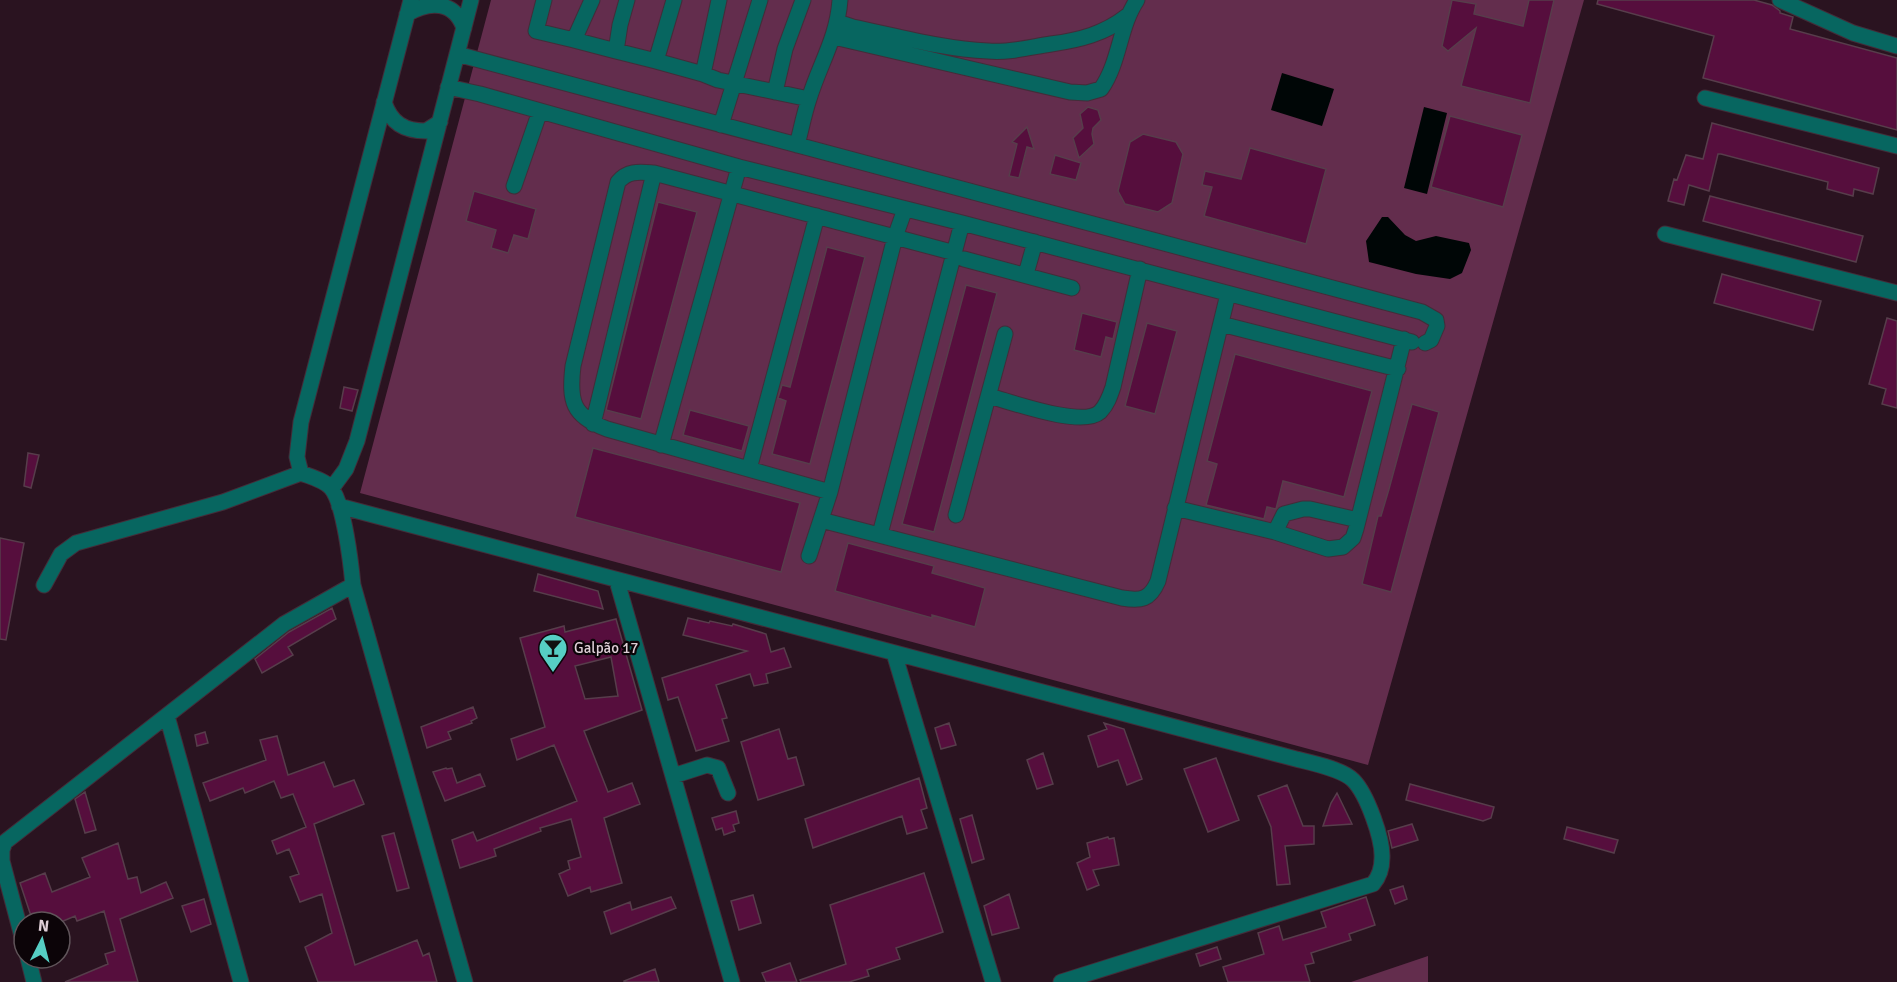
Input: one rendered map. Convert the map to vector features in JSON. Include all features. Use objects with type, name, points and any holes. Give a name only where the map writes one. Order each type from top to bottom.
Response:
[{"type":"lane","points":[[332,488],[346,469],[357,441],[471,0]]},
{"type":"lane","points":[[544,0],[536,32],[656,61],[734,83],[809,99]]},
{"type":"lane","points":[[574,40],[592,0]]},
{"type":"lane","points":[[616,51],[627,0]]},
{"type":"lane","points":[[656,61],[674,0]]},
{"type":"lane","points":[[703,74],[719,0]]},
{"type":"lane","points":[[721,125],[760,0]]},
{"type":"lane","points":[[775,92],[785,49],[803,0]]},
{"type":"lane","points":[[797,145],[809,99],[834,37],[840,0]]},
{"type":"lane","points":[[834,37],[1070,92],[1097,91],[1108,79],[1127,16],[1137,0]]},
{"type":"lane","points":[[1780,0],[1853,33],[1897,45]]},
{"type":"lane","points":[[301,473],[297,457],[301,422],[409,7],[444,6],[454,11],[464,28]]},
{"type":"lane","points":[[838,22],[853,27],[990,52],[1071,41],[1113,27],[1127,16]]},
{"type":"lane","points":[[863,45],[864,28]]},
{"type":"lane","points":[[968,49],[968,67]]},
{"type":"lane","points":[[448,87],[740,167],[1414,341],[1431,340],[1437,326],[1436,320],[1422,312],[457,54]]},
{"type":"lane","points":[[1705,98],[1897,146]]},
{"type":"lane","points":[[384,102],[387,113],[394,122],[404,128],[426,131],[440,122]]},
{"type":"lane","points":[[514,186],[540,111]]},
{"type":"lane","points":[[661,445],[740,167]]},
{"type":"lane","points":[[830,492],[661,445],[593,424],[581,416],[572,394],[573,366],[618,182],[623,176],[629,173],[654,173],[895,237],[1072,288]]},
{"type":"lane","points":[[593,424],[654,173]]},
{"type":"lane","points":[[809,556],[830,492],[895,237],[905,209]]},
{"type":"lane","points":[[749,468],[817,216]]},
{"type":"lane","points":[[880,534],[960,256],[962,223]]},
{"type":"lane","points":[[1665,234],[1897,293]]},
{"type":"lane","points":[[1026,274],[1035,242]]},
{"type":"lane","points":[[989,396],[1058,414],[1081,417],[1093,416],[1100,412],[1108,402],[1113,387],[1140,269]]},
{"type":"lane","points":[[821,520],[1122,598],[1141,600],[1151,594],[1158,581],[1228,294]]},
{"type":"lane","points":[[1221,324],[1398,369]]},
{"type":"lane","points":[[956,515],[1005,334]]},
{"type":"lane","points":[[1175,508],[1275,532],[1328,549],[1343,547],[1353,538],[1398,369],[1414,341]]},
{"type":"lane","points":[[44,585],[61,554],[76,543],[223,502],[301,473],[332,488],[347,536],[353,585],[465,982]]},
{"type":"lane","points":[[339,506],[1335,770],[1353,779],[1366,800],[1383,856],[1380,871],[1373,884],[1061,982]]},
{"type":"lane","points":[[1275,532],[1284,514],[1303,509],[1358,520]]},
{"type":"lane","points":[[617,581],[732,982]]},
{"type":"lane","points":[[15,910],[2,861],[1,850],[5,842],[284,624],[353,585]]},
{"type":"lane","points":[[894,653],[993,982]]},
{"type":"lane","points":[[167,716],[241,982]]},
{"type":"lane","points":[[673,776],[707,765],[718,768],[728,793]]},
{"type":"shaded area","points":[[491,0],[1584,0],[1368,765],[360,493]]},
{"type":"shaded area","points":[[1282,73],[1334,89],[1322,126],[1271,110]]},
{"type":"shaded area","points":[[1424,107],[1447,113],[1427,194],[1404,188]]},
{"type":"shaded area","points":[[1382,217],[1388,217],[1405,235],[1416,241],[1436,236],[1469,243],[1471,250],[1462,273],[1450,279],[1416,274],[1369,262],[1366,241]]},
{"type":"shaded area","points":[[1428,956],[1428,982],[1351,982]]},
{"type":"building","points":[[1452,0],[1476,4],[1474,14],[1523,26],[1529,0],[1554,0],[1530,103],[1461,86],[1476,28],[1448,51],[1442,46]]},
{"type":"building","points":[[1598,0],[1754,0],[1772,5],[1780,13],[1793,17],[1790,29],[1897,58],[1897,130],[1703,78],[1714,36],[1597,4]]},
{"type":"building","points":[[1088,107],[1098,110],[1101,120],[1093,128],[1094,144],[1079,158],[1073,138],[1083,128],[1080,114]]},
{"type":"building","points":[[1450,116],[1522,135],[1503,207],[1431,187]]},
{"type":"building","points":[[1712,123],[1879,168],[1873,194],[1854,189],[1853,196],[1827,189],[1828,182],[1718,154],[1709,191],[1689,185],[1684,205],[1668,201],[1674,179],[1677,180],[1686,155],[1703,159]]},
{"type":"building","points":[[1027,127],[1034,149],[1027,147],[1019,178],[1009,176],[1017,144],[1012,142]]},
{"type":"building","points":[[1143,134],[1176,142],[1183,154],[1172,203],[1158,212],[1125,204],[1118,191],[1130,142]]},
{"type":"building","points":[[1250,148],[1326,169],[1306,244],[1204,216],[1212,187],[1202,185],[1205,171],[1241,179]]},
{"type":"building","points":[[1055,155],[1081,163],[1076,180],[1050,174]]},
{"type":"building","points":[[474,191],[536,209],[528,239],[514,235],[508,253],[491,248],[496,230],[466,221]]},
{"type":"building","points":[[1710,196],[1863,236],[1856,262],[1703,221]]},
{"type":"building","points":[[658,202],[697,212],[641,419],[606,410]]},
{"type":"building","points":[[827,247],[865,257],[810,464],[772,454],[786,401],[778,398],[782,385],[790,387]]},
{"type":"building","points":[[1722,274],[1821,301],[1813,330],[1714,303]]},
{"type":"building","points":[[966,285],[997,293],[934,532],[902,524]]},
{"type":"building","points":[[1082,313],[1117,322],[1113,339],[1106,337],[1101,357],[1074,350]]},
{"type":"building","points":[[1887,318],[1897,321],[1897,408],[1882,404],[1886,389],[1869,384]]},
{"type":"building","points":[[1147,323],[1177,331],[1155,414],[1125,406]]},
{"type":"building","points":[[1235,354],[1372,391],[1344,497],[1283,481],[1276,509],[1267,507],[1264,519],[1206,505],[1217,464],[1207,461]]},
{"type":"building","points":[[344,387],[358,390],[352,411],[340,408]]},
{"type":"building","points":[[1412,404],[1439,412],[1391,592],[1362,584],[1378,516],[1381,516]]},
{"type":"building","points":[[690,410],[749,426],[742,451],[683,435]]},
{"type":"building","points":[[593,448],[800,503],[781,572],[575,517]]},
{"type":"building","points":[[28,453],[39,455],[31,488],[24,486]]},
{"type":"building","points":[[0,538],[24,543],[6,640],[0,639]]},
{"type":"building","points":[[848,543],[934,566],[932,573],[985,588],[975,627],[932,615],[932,618],[835,591]]},
{"type":"building","points":[[538,574],[598,591],[603,609],[534,591]]},
{"type":"building","points":[[332,608],[336,619],[288,647],[293,655],[262,673],[255,659],[289,632]]},
{"type":"building","points":[[688,618],[709,623],[710,621],[732,626],[733,624],[766,634],[771,652],[784,648],[791,667],[766,674],[768,683],[754,686],[750,674],[716,685],[727,718],[722,719],[729,741],[696,751],[678,697],[668,700],[662,678],[747,651],[683,635]]},
{"type":"building","points":[[616,619],[642,710],[584,731],[608,792],[632,783],[640,804],[604,818],[622,883],[591,892],[590,887],[568,896],[559,874],[570,869],[568,861],[581,857],[571,819],[540,828],[541,831],[494,849],[496,856],[460,868],[452,840],[473,832],[477,841],[577,801],[554,745],[517,760],[511,739],[545,727],[520,638],[564,626],[565,632]],"holes":[[[611,657],[618,696],[585,699],[575,666]]]},
{"type":"building","points":[[473,707],[477,718],[471,721],[472,723],[448,732],[451,739],[427,748],[421,727]]},
{"type":"building","points":[[949,723],[956,745],[941,749],[935,728]]},
{"type":"building","points":[[1104,723],[1124,729],[1142,779],[1127,785],[1118,760],[1098,767],[1088,736],[1107,729]]},
{"type":"building","points":[[779,729],[788,759],[796,757],[804,785],[758,800],[741,742]]},
{"type":"building","points":[[205,732],[208,743],[197,746],[195,735]]},
{"type":"building","points":[[277,736],[288,775],[324,762],[334,787],[354,780],[364,804],[314,824],[355,965],[417,940],[423,956],[429,953],[437,982],[318,982],[305,947],[332,933],[322,894],[300,902],[290,877],[299,874],[289,849],[277,854],[272,841],[306,827],[293,794],[281,798],[274,781],[245,793],[243,788],[210,801],[203,783],[266,760],[260,740]]},
{"type":"building","points":[[1043,753],[1053,784],[1037,789],[1027,760]]},
{"type":"building","points":[[1216,758],[1239,820],[1208,832],[1184,769]]},
{"type":"building","points":[[452,768],[457,783],[480,774],[485,786],[445,801],[433,772]]},
{"type":"building","points":[[919,778],[927,808],[921,810],[927,828],[907,834],[902,816],[813,848],[805,819]]},
{"type":"building","points":[[1410,784],[1494,807],[1491,818],[1483,821],[1406,800]]},
{"type":"building","points":[[1287,785],[1303,826],[1314,826],[1314,844],[1285,846],[1290,884],[1277,885],[1271,827],[1258,796]]},
{"type":"building","points":[[85,792],[96,830],[85,833],[75,799]]},
{"type":"building","points":[[1337,793],[1352,824],[1323,826],[1331,803]]},
{"type":"building","points":[[736,811],[739,823],[733,825],[735,831],[724,835],[722,828],[716,830],[712,818]]},
{"type":"building","points":[[972,815],[984,859],[972,863],[960,819]]},
{"type":"building","points":[[1412,824],[1418,840],[1392,848],[1388,831]]},
{"type":"building","points":[[1567,827],[1618,840],[1614,853],[1564,839]]},
{"type":"building","points":[[394,833],[409,888],[397,891],[382,836]]},
{"type":"building","points":[[1108,837],[1109,839],[1114,838],[1119,865],[1093,870],[1099,885],[1087,890],[1077,863],[1090,857],[1087,843]]},
{"type":"building","points":[[118,843],[128,879],[137,877],[141,893],[166,882],[173,898],[120,919],[138,982],[65,982],[108,964],[105,954],[115,951],[104,911],[77,921],[75,916],[72,917],[72,910],[29,910],[20,883],[45,873],[52,892],[90,877],[82,858]]},
{"type":"building","points":[[924,873],[943,932],[896,948],[900,959],[867,970],[869,976],[849,982],[801,982],[800,980],[846,964],[830,905]]},
{"type":"building","points":[[1403,886],[1407,899],[1395,904],[1390,890]]},
{"type":"building","points":[[1009,894],[1019,928],[992,935],[984,906]]},
{"type":"building","points":[[753,895],[761,923],[739,930],[731,901]]},
{"type":"building","points":[[671,897],[676,908],[611,934],[604,912],[630,902],[632,910]]},
{"type":"building","points":[[1366,897],[1375,925],[1349,934],[1351,940],[1311,953],[1314,963],[1305,965],[1310,982],[1228,982],[1223,967],[1264,954],[1258,933],[1279,926],[1283,940],[1326,927],[1321,912]]},
{"type":"building","points":[[204,899],[211,924],[191,932],[182,906]]},
{"type":"building","points":[[1217,947],[1221,959],[1200,966],[1196,954]]},
{"type":"building","points":[[790,963],[797,982],[766,982],[762,973]]},
{"type":"building","points":[[655,969],[659,982],[624,982],[624,981]]},
{"type":"place","name":"Galpão 17","points":[[553,674]]}]
